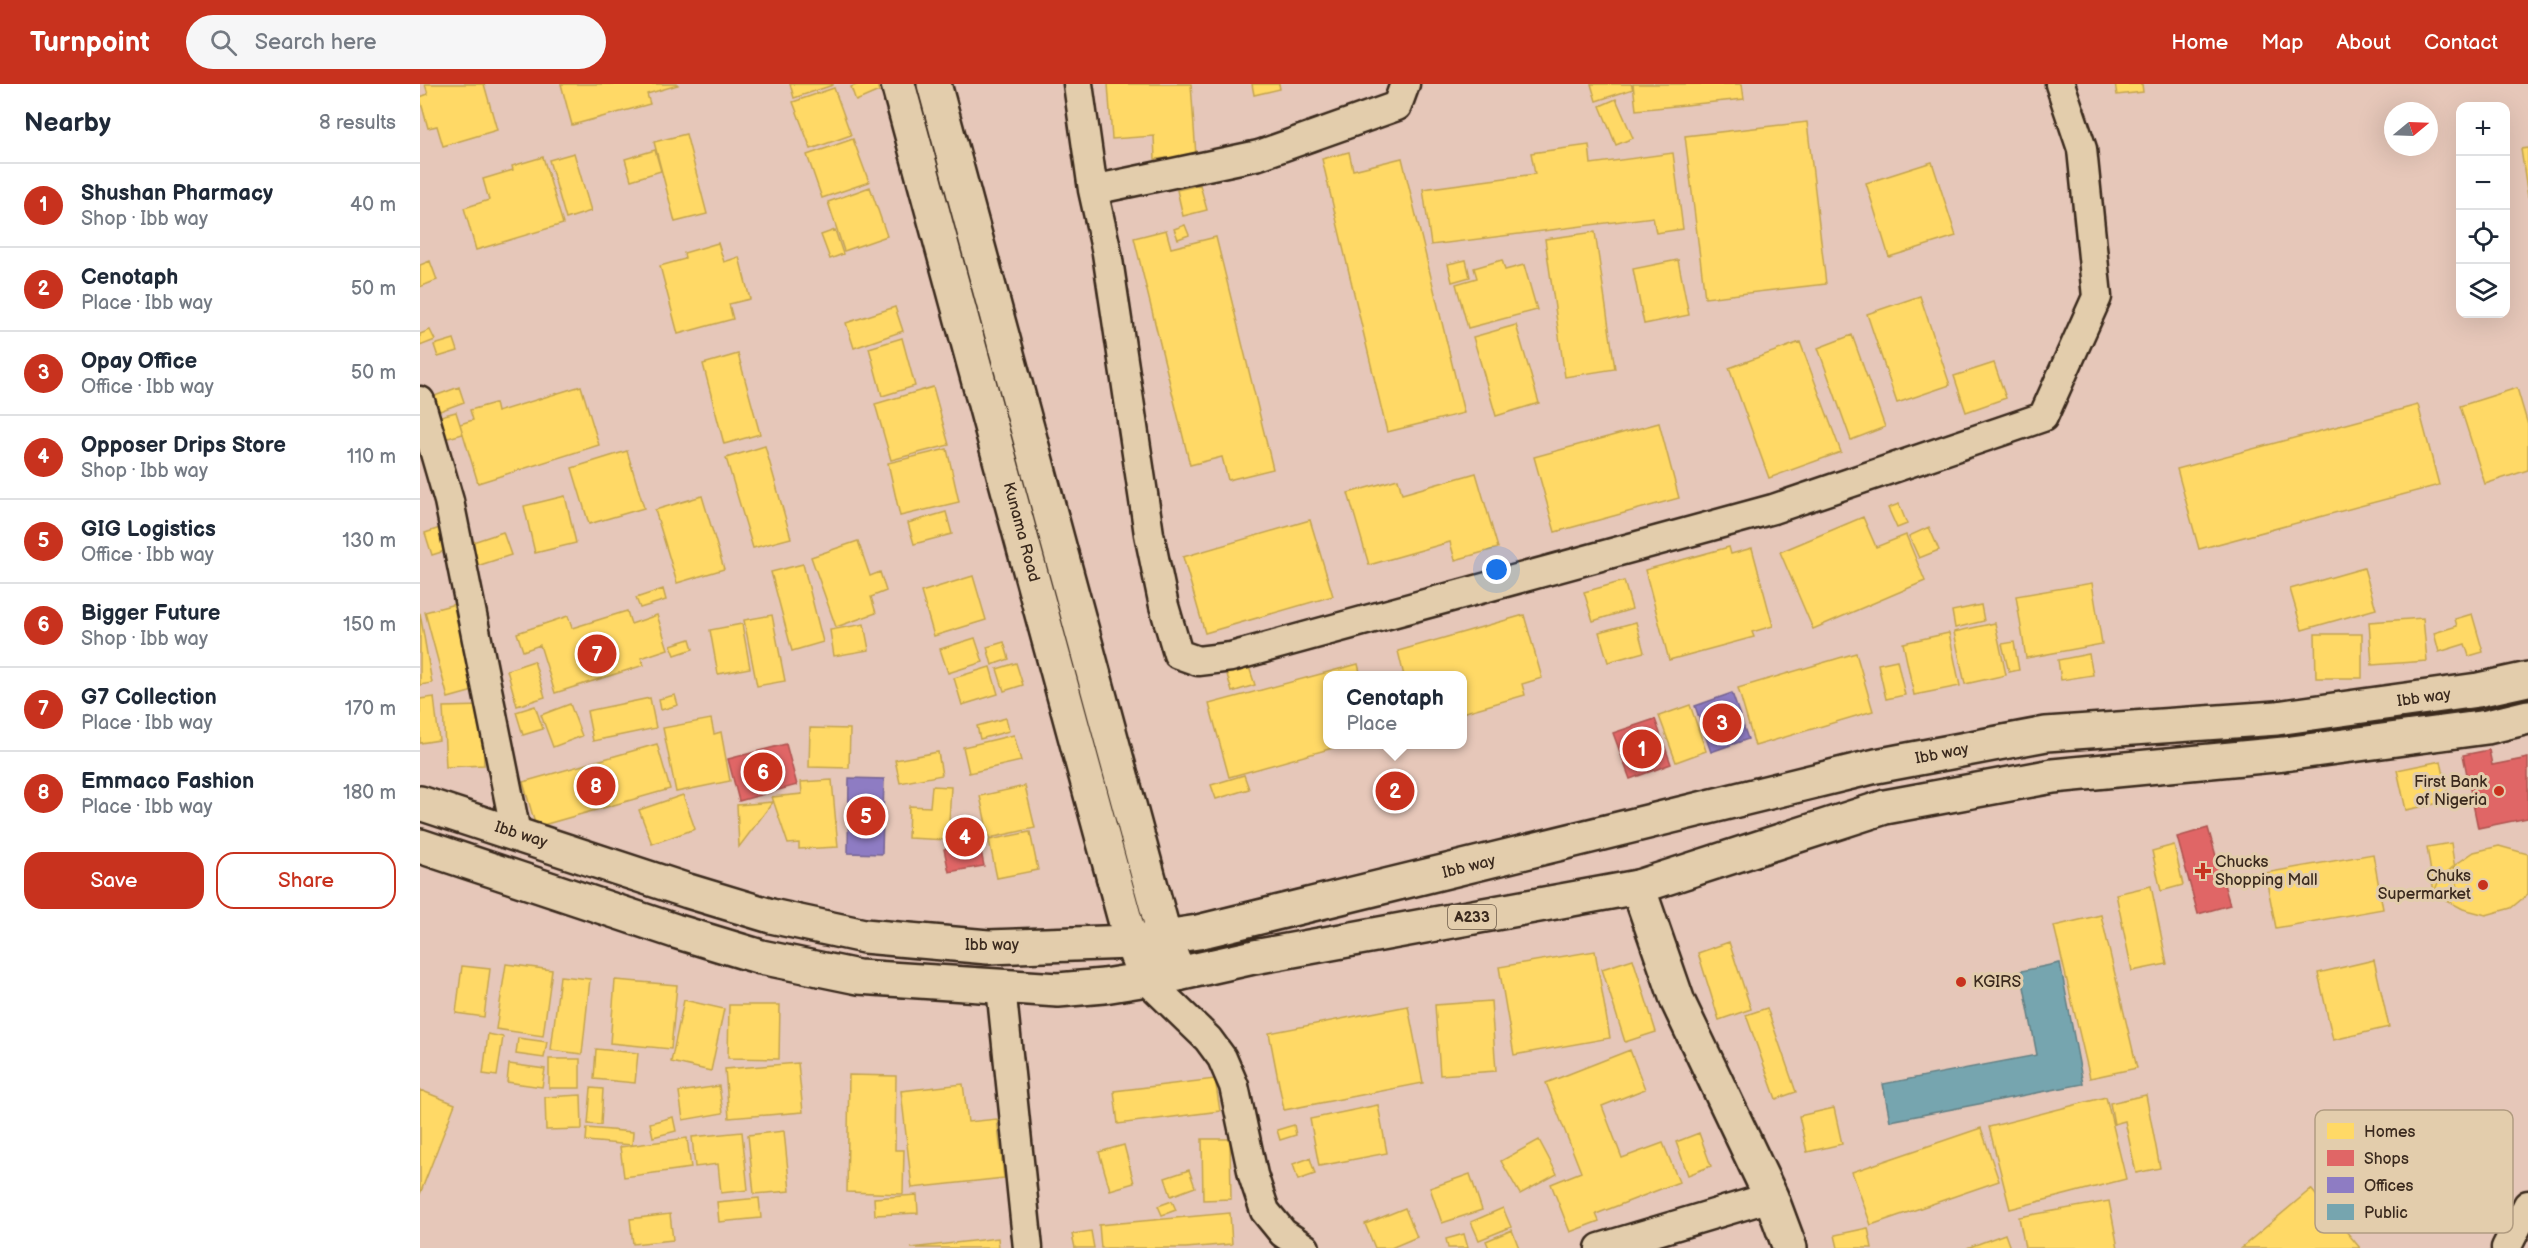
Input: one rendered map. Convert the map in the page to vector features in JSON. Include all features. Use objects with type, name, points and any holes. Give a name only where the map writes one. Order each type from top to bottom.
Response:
[{"type":"main road","name":"Kunama Road","points":[[898,84],[1131,942],[1146,979]]},
{"type":"main road","name":"Kunama Road","points":[[934,84],[1165,938],[1178,974]]},
{"type":"main road","name":"Ibb way","points":[[420,803],[771,916],[864,936],[988,947],[1131,942],[1198,932],[1876,766],[2024,738],[2046,734],[2277,718],[2478,690],[2528,679]]},
{"type":"main road","name":"A233","points":[[420,846],[675,931],[761,957],[858,977],[1058,990],[1178,974],[1254,957],[1638,887],[1885,807],[2053,776],[2284,754],[2487,727],[2528,717]]},
{"type":"main road","points":[[1638,887],[1678,1002],[1771,1197],[1790,1248]]},
{"type":"street","points":[[1078,84],[1093,190],[1107,253],[1149,534],[1164,606],[1178,654],[1198,662],[1232,657],[1773,509],[2043,417],[2097,297],[2082,149],[2060,84]]},
{"type":"street","points":[[1093,190],[1259,155],[1397,106],[1404,84]]},
{"type":"street","points":[[420,401],[449,501],[516,833]]},
{"type":"street","points":[[1178,974],[1208,1039]]},
{"type":"street","points":[[1146,979],[1208,1039],[1222,1058],[1234,1086],[1253,1175],[1265,1211],[1283,1233],[1305,1248]]},
{"type":"street","points":[[1001,987],[1028,1248]]},
{"type":"street","points":[[1600,1248],[1771,1197]]},
{"type":"street","points":[[2506,1248],[2528,1205]]},
{"type":"building: Homes","points":[[425,84],[484,84],[497,130],[443,146],[437,126],[428,128],[420,99],[428,94]]},
{"type":"building: Homes","points":[[561,84],[678,85],[647,94],[650,104],[572,125]]},
{"type":"building: Homes","points":[[790,84],[833,84],[833,85],[794,98]]},
{"type":"building: Homes","points":[[859,84],[877,84],[879,91],[856,101],[851,87]]},
{"type":"building: Homes","points":[[1108,84],[1191,84],[1196,156],[1155,159],[1154,136],[1112,139]]},
{"type":"building: Homes","points":[[1252,84],[1279,84],[1280,89],[1254,95]]},
{"type":"building: Homes","points":[[1591,84],[1631,84],[1633,89],[1596,101]]},
{"type":"building: Homes","points":[[1633,84],[1742,84],[1744,99],[1636,110]]},
{"type":"building: Homes","points":[[2115,84],[2142,84],[2143,92],[2117,95]]},
{"type":"building: Homes","points":[[834,88],[851,135],[811,149],[793,102]]},
{"type":"building: Homes","points":[[1616,99],[1633,138],[1616,145],[1600,106]]},
{"type":"building: Homes","points":[[1807,122],[1826,284],[1705,298],[1685,136]]},
{"type":"building: Homes","points":[[686,134],[707,214],[675,222],[654,142]]},
{"type":"building: Homes","points":[[853,139],[869,182],[822,198],[807,155]]},
{"type":"building: Homes","points":[[1589,145],[1591,164],[1673,153],[1683,229],[1656,233],[1653,217],[1431,245],[1423,189],[1535,174],[1531,153]]},
{"type":"building: Homes","points":[[2528,148],[2528,197],[2521,149]]},
{"type":"building: Homes","points":[[655,150],[661,171],[631,180],[625,159]]},
{"type":"building: Homes","points":[[1349,152],[1353,170],[1402,158],[1464,413],[1387,432],[1322,159]]},
{"type":"building: Homes","points":[[574,153],[591,211],[566,219],[549,160]]},
{"type":"building: Homes","points":[[543,157],[563,224],[476,250],[464,208],[489,200],[483,179],[513,170],[512,166]]},
{"type":"building: Homes","points":[[1932,162],[1956,236],[1889,257],[1866,183]]},
{"type":"building: Homes","points":[[1200,185],[1207,210],[1183,216],[1177,190]]},
{"type":"building: Homes","points":[[870,187],[887,236],[844,251],[828,202]]},
{"type":"building: Homes","points":[[1185,225],[1189,235],[1178,239],[1174,229]]},
{"type":"building: Homes","points":[[835,230],[843,254],[830,259],[821,235]]},
{"type":"building: Homes","points":[[1166,230],[1171,248],[1216,237],[1273,469],[1228,480],[1222,457],[1190,465],[1134,238]]},
{"type":"building: Homes","points":[[1595,232],[1615,369],[1565,377],[1545,239]]},
{"type":"building: Homes","points":[[718,243],[724,262],[739,257],[750,299],[729,304],[733,319],[678,334],[660,266],[685,259],[684,253]]},
{"type":"building: Homes","points":[[1466,260],[1470,277],[1452,282],[1448,264]]},
{"type":"building: Homes","points":[[1502,260],[1505,270],[1524,265],[1537,310],[1468,328],[1456,284],[1477,278],[1474,268]]},
{"type":"building: Homes","points":[[1678,260],[1689,315],[1644,324],[1633,269]]},
{"type":"building: Homes","points":[[430,261],[437,280],[420,287],[420,265]]},
{"type":"building: Homes","points":[[1920,296],[1950,385],[1897,403],[1867,314]]},
{"type":"building: Homes","points":[[895,307],[903,331],[854,348],[846,323]]},
{"type":"building: Homes","points":[[1516,325],[1539,403],[1496,416],[1473,337]]},
{"type":"building: Homes","points":[[430,330],[435,340],[420,346],[420,334]]},
{"type":"building: Homes","points":[[1852,335],[1885,427],[1851,440],[1818,348]]},
{"type":"building: Homes","points":[[902,338],[915,386],[882,396],[869,348]]},
{"type":"building: Homes","points":[[454,339],[458,351],[438,357],[434,345]]},
{"type":"building: Homes","points":[[1800,342],[1841,452],[1769,478],[1729,368]]},
{"type":"building: Homes","points":[[738,354],[760,434],[724,444],[703,364]]},
{"type":"building: Homes","points":[[1994,363],[2006,398],[1966,412],[1954,376]]},
{"type":"building: Homes","points":[[581,386],[599,445],[478,483],[460,424],[473,420],[470,410],[495,403],[497,412]]},
{"type":"building: Homes","points":[[459,387],[464,402],[437,412],[432,397]]},
{"type":"building: Homes","points":[[933,387],[949,445],[891,460],[875,404]]},
{"type":"building: Homes","points":[[2517,388],[2528,425],[2528,470],[2485,484],[2460,406]]},
{"type":"building: Homes","points":[[2418,405],[2439,485],[2199,549],[2177,469]]},
{"type":"building: Homes","points":[[456,412],[463,434],[444,439],[437,417]]},
{"type":"building: Homes","points":[[1659,423],[1679,498],[1555,532],[1534,457]]},
{"type":"building: Homes","points":[[765,446],[791,538],[753,548],[726,458]]},
{"type":"building: Homes","points":[[947,449],[959,502],[900,516],[888,463]]},
{"type":"building: Homes","points":[[627,451],[644,508],[589,524],[572,468]]},
{"type":"building: Homes","points":[[1476,473],[1498,548],[1455,560],[1450,542],[1369,565],[1348,493],[1398,479],[1402,494]]},
{"type":"building: Homes","points":[[565,496],[576,543],[535,553],[524,506]]},
{"type":"building: Homes","points":[[702,496],[724,569],[677,583],[655,510]]},
{"type":"building: Homes","points":[[1899,504],[1907,524],[1897,528],[1888,508]]},
{"type":"building: Homes","points":[[946,512],[952,534],[914,544],[908,523]]},
{"type":"building: Homes","points":[[1863,517],[1876,547],[1906,535],[1925,581],[1813,629],[1780,552]]},
{"type":"building: Homes","points":[[1310,520],[1333,596],[1205,633],[1183,557]]},
{"type":"building: Homes","points":[[1929,527],[1939,550],[1919,558],[1909,536]]},
{"type":"building: Homes","points":[[440,528],[448,550],[432,555],[425,533]]},
{"type":"building: Homes","points":[[503,532],[511,555],[477,566],[470,543]]},
{"type":"building: Homes","points":[[858,541],[870,576],[880,572],[886,591],[871,597],[876,613],[836,627],[811,557]]},
{"type":"building: Homes","points":[[1729,547],[1731,554],[1752,548],[1773,626],[1752,632],[1754,637],[1669,660],[1645,570]]},
{"type":"building: Homes","points":[[803,564],[823,642],[792,651],[771,572]]},
{"type":"building: Homes","points":[[2364,568],[2376,609],[2302,630],[2290,589]]},
{"type":"building: Homes","points":[[973,576],[986,620],[934,636],[921,592]]},
{"type":"building: Homes","points":[[1624,581],[1632,609],[1593,621],[1584,592]]},
{"type":"building: Homes","points":[[2092,583],[2102,644],[2026,658],[2016,596]]},
{"type":"building: Homes","points":[[663,589],[666,600],[640,608],[636,598]]},
{"type":"building: Homes","points":[[455,604],[477,690],[448,698],[425,612]]},
{"type":"building: Homes","points":[[1981,605],[1984,621],[1955,628],[1952,611]]},
{"type":"building: Homes","points":[[627,611],[631,624],[657,615],[668,649],[641,658],[644,665],[555,693],[540,645],[523,651],[517,633],[568,616],[572,628]]},
{"type":"building: Homes","points":[[420,613],[432,683],[420,685]]},
{"type":"building: Homes","points":[[2472,614],[2483,652],[2469,656],[2465,644],[2439,652],[2434,633],[2457,626],[2455,619]]},
{"type":"building: Homes","points":[[772,615],[785,681],[757,686],[744,620]]},
{"type":"building: Homes","points":[[1524,615],[1542,678],[1522,684],[1525,695],[1467,712],[1467,671],[1403,671],[1398,651]]},
{"type":"building: Homes","points":[[2423,618],[2427,661],[2372,665],[2369,622]]},
{"type":"building: Homes","points":[[1636,622],[1644,652],[1608,662],[1599,632]]},
{"type":"building: Homes","points":[[1995,623],[2006,675],[1965,684],[1954,632]]},
{"type":"building: Homes","points":[[742,624],[750,668],[718,674],[710,630]]},
{"type":"building: Homes","points":[[864,624],[869,650],[834,656],[830,630]]},
{"type":"building: Homes","points":[[1949,633],[1960,686],[1914,695],[1903,643]]},
{"type":"building: Homes","points":[[2315,634],[2362,634],[2362,678],[2316,678]]},
{"type":"building: Homes","points":[[975,638],[983,662],[948,673],[940,649]]},
{"type":"building: Homes","points":[[690,639],[693,649],[675,655],[671,645]]},
{"type":"building: Homes","points":[[1004,642],[1009,659],[992,665],[987,647]]},
{"type":"building: Homes","points":[[2014,642],[2019,670],[2009,672],[2002,644]]},
{"type":"building: Homes","points":[[1856,653],[1873,711],[1755,746],[1738,688]]},
{"type":"building: Homes","points":[[2089,654],[2093,675],[2061,680],[2058,660]]},
{"type":"building: Homes","points":[[1897,660],[1905,695],[1886,699],[1878,664]]},
{"type":"building: Homes","points":[[534,661],[545,697],[517,706],[507,670]]},
{"type":"building: Homes","points":[[1016,663],[1023,685],[1004,691],[997,669]]},
{"type":"building: Homes","points":[[1248,664],[1255,685],[1232,692],[1226,671]]},
{"type":"building: Homes","points":[[1358,664],[1360,671],[1332,671]]},
{"type":"building: Homes","points":[[990,667],[998,694],[962,705],[954,678]]},
{"type":"building: Homes","points":[[1323,673],[1323,749],[1329,749],[1229,777],[1209,704]]},
{"type":"building: Homes","points":[[675,695],[678,705],[661,710],[659,699]]},
{"type":"building: Homes","points":[[434,697],[439,740],[420,743],[420,699]]},
{"type":"building: Homes","points":[[650,698],[656,728],[593,741],[587,711]]},
{"type":"building: Homes","points":[[570,704],[582,736],[553,747],[541,715]]},
{"type":"building: Homes","points":[[1690,705],[1706,751],[1676,762],[1659,716]]},
{"type":"building: Homes","points":[[482,706],[484,765],[446,767],[443,707]]},
{"type":"building: Homes","points":[[535,706],[543,729],[523,735],[516,712]]},
{"type":"building: Homes","points":[[1006,718],[1009,731],[980,739],[977,726]]},
{"type":"building: Homes","points":[[711,719],[714,734],[721,732],[730,781],[676,792],[663,728]]},
{"type":"building: Homes","points":[[810,728],[850,729],[849,768],[809,767]]},
{"type":"building: Homes","points":[[1014,735],[1021,761],[969,773],[963,747]]},
{"type":"building: Homes","points":[[657,744],[670,789],[536,827],[523,782]]},
{"type":"building: Homes","points":[[938,752],[942,775],[900,783],[895,760]]},
{"type":"building: Homes","points":[[2441,761],[2449,801],[2406,810],[2397,770]]},
{"type":"building: Homes","points":[[1244,775],[1249,789],[1216,799],[1211,785]]},
{"type":"building: Homes","points":[[832,780],[838,847],[799,849],[799,843],[788,844],[772,797],[802,794],[801,782]]},
{"type":"building: Homes","points":[[932,786],[951,787],[948,840],[908,838],[909,806],[930,807]]},
{"type":"building: Homes","points":[[1025,786],[1035,828],[989,838],[980,796]]},
{"type":"building: Homes","points":[[683,795],[695,829],[652,844],[639,810]]},
{"type":"building: Homes","points":[[773,802],[739,847],[737,805]]},
{"type":"building: Homes","points":[[1030,832],[1038,870],[997,878],[989,840]]},
{"type":"building: Homes","points":[[2451,843],[2458,889],[2434,892],[2427,847]]},
{"type":"building: Homes","points":[[2174,845],[2183,885],[2161,891],[2152,851]]},
{"type":"building: Homes","name":"Chuks Supermarket","points":[[2499,846],[2528,854],[2528,894],[2511,908],[2486,915],[2463,909],[2444,899],[2435,890],[2439,880],[2455,865],[2474,852]]},
{"type":"building: Homes","points":[[2373,854],[2383,909],[2276,928],[2265,873]]},
{"type":"building: Homes","points":[[2151,886],[2167,964],[2132,971],[2116,894]]},
{"type":"building: Homes","points":[[2101,915],[2137,1068],[2090,1078],[2054,926]]},
{"type":"building: Homes","points":[[1729,942],[1751,1009],[1719,1020],[1698,953]]},
{"type":"building: Homes","points":[[1595,951],[1610,1038],[1514,1055],[1499,967]]},
{"type":"building: Homes","points":[[1633,959],[1656,1032],[1625,1042],[1602,969]]},
{"type":"building: Homes","points":[[2374,960],[2389,1027],[2333,1040],[2318,973]]},
{"type":"building: Homes","points":[[506,964],[552,970],[543,1036],[496,1029]]},
{"type":"building: Homes","points":[[462,966],[490,969],[484,1017],[456,1013]]},
{"type":"building: Homes","points":[[560,976],[590,979],[582,1054],[551,1050]]},
{"type":"building: Homes","points":[[615,980],[677,985],[671,1049],[610,1043]]},
{"type":"building: Homes","points":[[684,1000],[724,1009],[711,1071],[671,1062]]},
{"type":"building: Homes","points":[[1491,1001],[1496,1071],[1440,1075],[1435,1005]]},
{"type":"building: Homes","points":[[729,1005],[780,1005],[779,1059],[728,1058]]},
{"type":"building: Homes","points":[[1408,1006],[1423,1083],[1284,1110],[1269,1033]]},
{"type":"building: Homes","points":[[1767,1008],[1796,1092],[1776,1099],[1746,1015]]},
{"type":"building: Homes","points":[[488,1034],[503,1037],[497,1076],[483,1074]]},
{"type":"building: Homes","points":[[518,1038],[547,1042],[544,1058],[516,1054]]},
{"type":"building: Homes","points":[[596,1049],[638,1053],[635,1083],[594,1079]]},
{"type":"building: Homes","points":[[1630,1050],[1645,1089],[1602,1106],[1622,1158],[1663,1143],[1679,1182],[1596,1214],[1599,1221],[1570,1232],[1551,1184],[1581,1172],[1546,1083]]},
{"type":"building: Homes","points":[[549,1059],[580,1059],[580,1088],[549,1088]]},
{"type":"building: Homes","points":[[798,1063],[803,1112],[729,1118],[725,1069]]},
{"type":"building: Homes","points":[[509,1064],[545,1069],[542,1087],[507,1082]]},
{"type":"building: Homes","points":[[849,1075],[896,1076],[895,1150],[904,1150],[903,1194],[847,1192]]},
{"type":"building: Homes","points":[[1215,1079],[1220,1111],[1118,1124],[1114,1091]]},
{"type":"building: Homes","points":[[963,1084],[968,1122],[997,1119],[1004,1178],[912,1188],[901,1091]]},
{"type":"building: Homes","points":[[719,1086],[723,1113],[683,1120],[679,1092]]},
{"type":"building: Homes","points":[[591,1088],[603,1089],[601,1125],[588,1124]]},
{"type":"building: Homes","points":[[420,1090],[455,1104],[420,1194]]},
{"type":"building: Homes","points":[[581,1095],[582,1129],[546,1130],[545,1097]]},
{"type":"building: Homes","points":[[2146,1095],[2160,1168],[2136,1173],[2125,1121],[2114,1124],[2110,1103]]},
{"type":"building: Homes","points":[[2106,1097],[2126,1179],[2010,1209],[1989,1127]]},
{"type":"building: Homes","points":[[1378,1105],[1387,1153],[1319,1166],[1310,1119]]},
{"type":"building: Homes","points":[[1834,1108],[1842,1144],[1807,1152],[1799,1116]]},
{"type":"building: Homes","points":[[673,1117],[676,1131],[653,1137],[650,1123]]},
{"type":"building: Homes","points":[[1294,1125],[1296,1135],[1280,1140],[1277,1130]]},
{"type":"building: Homes","points":[[587,1128],[633,1132],[632,1145],[586,1141]]},
{"type":"building: Homes","points":[[1981,1128],[1999,1181],[1871,1225],[1852,1172]]},
{"type":"building: Homes","points":[[784,1131],[790,1191],[754,1194],[748,1135]]},
{"type":"building: Homes","points":[[742,1132],[748,1190],[721,1193],[718,1164],[695,1167],[692,1137]]},
{"type":"building: Homes","points":[[1699,1133],[1711,1166],[1688,1175],[1676,1142]]},
{"type":"building: Homes","points":[[687,1138],[691,1168],[624,1177],[620,1147]]},
{"type":"building: Homes","points":[[1202,1139],[1230,1139],[1231,1199],[1203,1200]]},
{"type":"building: Homes","points":[[1539,1140],[1557,1174],[1520,1194],[1501,1161]]},
{"type":"building: Homes","points":[[1124,1145],[1134,1183],[1110,1190],[1099,1152]]},
{"type":"building: Homes","points":[[1310,1158],[1315,1174],[1298,1180],[1293,1164]]},
{"type":"building: Homes","points":[[1189,1170],[1195,1187],[1171,1196],[1165,1178]]},
{"type":"building: Homes","points":[[1470,1174],[1482,1210],[1442,1223],[1430,1188]]},
{"type":"building: Homes","points":[[2311,1189],[2315,1194],[2315,1233],[2348,1233],[2360,1248],[2241,1248]]},
{"type":"building: Homes","points":[[917,1195],[918,1213],[875,1215],[874,1198]]},
{"type":"building: Homes","points":[[759,1198],[761,1218],[719,1222],[717,1202]]},
{"type":"building: Homes","points":[[1172,1201],[1176,1210],[1162,1215],[1158,1206]]},
{"type":"building: Homes","points":[[2109,1201],[2118,1248],[2025,1248],[2019,1217]]},
{"type":"building: Homes","points":[[1405,1208],[1417,1237],[1391,1248],[1375,1248],[1365,1224]]},
{"type":"building: Homes","points":[[1503,1208],[1511,1227],[1479,1240],[1471,1222]]},
{"type":"building: Homes","points":[[1230,1213],[1232,1244],[1186,1248],[1101,1248],[1099,1225]]},
{"type":"building: Homes","points":[[670,1214],[673,1240],[633,1244],[630,1219]]},
{"type":"building: Homes","points":[[1868,1228],[1872,1248],[1838,1248],[1835,1235]]},
{"type":"building: Homes","points":[[1512,1230],[1519,1248],[1489,1248],[1486,1241]]},
{"type":"building: Homes","points":[[1091,1231],[1094,1248],[1075,1248],[1072,1234]]},
{"type":"building: Homes","points":[[1464,1234],[1468,1248],[1448,1248],[1446,1239]]},
{"type":"building: Homes","points":[[2005,1234],[2010,1248],[1967,1248]]},
{"type":"building: Homes","points":[[998,1238],[999,1248],[911,1248]]},
{"type":"building: Shops","points":[[1655,719],[1671,764],[1630,779],[1613,733]]},
{"type":"building: Shops","points":[[786,744],[797,785],[739,801],[728,759]]},
{"type":"building: Shops","name":"First Bank of Nigeria","points":[[2489,750],[2492,765],[2528,758],[2528,818],[2478,828],[2463,755]]},
{"type":"building: Shops","points":[[975,821],[984,866],[949,872],[944,849],[954,847],[950,826]]},
{"type":"building: Shops","name":"Chucks Shopping Mall","points":[[2208,828],[2230,905],[2198,914],[2177,837]]},
{"type":"building: Offices","points":[[1732,693],[1748,739],[1711,752],[1695,706]]},
{"type":"building: Offices","points":[[849,778],[884,779],[882,854],[848,853]]},
{"type":"building: Public","points":[[2060,963],[2083,1084],[1890,1121],[1883,1084],[2037,1055],[2021,971]]},
{"type":"place","name":"G7 Collection","points":[[597,654]]},
{"type":"place","name":"Opay Office","points":[[1722,723]]},
{"type":"place","name":"Shushan Pharmacy","points":[[1642,749]]},
{"type":"place","name":"Bigger Future","points":[[763,772]]},
{"type":"place","name":"Emmaco Fashion","points":[[596,786]]},
{"type":"place","name":"Cenotaph","points":[[1395,791]]},
{"type":"place","name":"First Bank of Nigeria","points":[[2499,791]]},
{"type":"place","name":"GIG Logistics","points":[[866,816]]},
{"type":"place","name":"Opposer Drips Store","points":[[965,837]]},
{"type":"place","name":"Chucks Shopping Mall","points":[[2203,871]]},
{"type":"place","name":"Chuks Supermarket","points":[[2483,885]]},
{"type":"place","name":"KGIRS","points":[[1961,982]]}]
